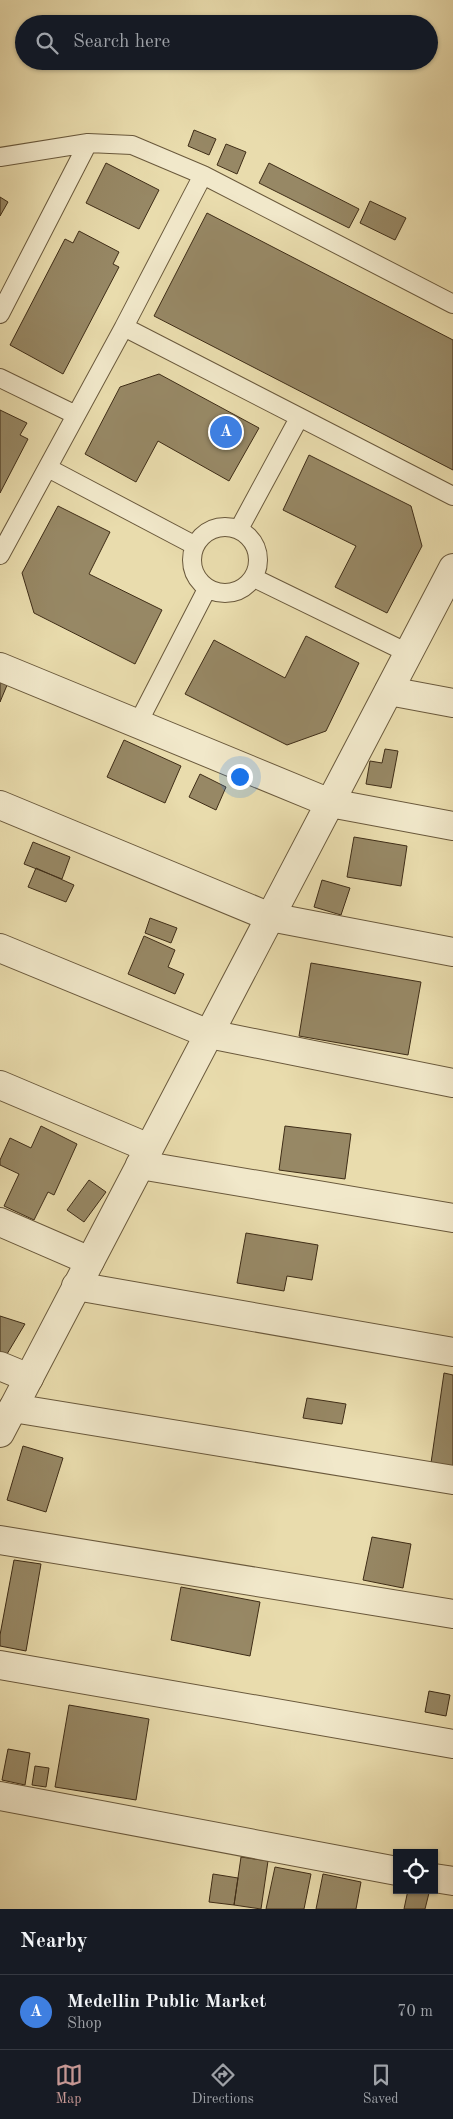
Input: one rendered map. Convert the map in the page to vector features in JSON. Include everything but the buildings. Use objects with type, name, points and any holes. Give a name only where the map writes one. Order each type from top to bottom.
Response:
[{"type":"street","points":[[0,1433],[453,568]]},
{"type":"street","points":[[0,667],[330,803],[453,826]]},
{"type":"street","points":[[389,691],[453,703]]},
{"type":"street","points":[[0,805],[270,918],[453,952]]},
{"type":"street","points":[[0,948],[209,1034],[453,1083]]},
{"type":"street","points":[[0,1085],[145,1156],[453,1218]]},
{"type":"street","points":[[0,1222],[90,1261]]},
{"type":"street","points":[[76,1286],[453,1352]]},
{"type":"street","points":[[0,1366],[29,1378]]},
{"type":"street","points":[[13,1408],[453,1480]]},
{"type":"street","points":[[0,1540],[453,1614]]},
{"type":"street","points":[[0,1664],[453,1744]]},
{"type":"street","points":[[0,1796],[393,1870]]},
{"type":"street","points":[[438,1879],[453,1881]]},
{"type":"lane","points":[[0,314],[88,143]]},
{"type":"lane","points":[[0,157],[88,143],[132,145],[203,175],[453,304]]},
{"type":"lane","points":[[0,555],[124,327],[203,175]]},
{"type":"lane","points":[[124,327],[453,496]]},
{"type":"lane","points":[[0,378],[76,415]]},
{"type":"lane","points":[[239,529],[299,418]]},
{"type":"lane","points":[[48,468],[194,545]]},
{"type":"lane","points":[[226,526],[239,529],[254,541],[259,559],[254,578],[245,587],[232,593],[219,594],[207,589],[196,577],[191,562],[194,545],[202,535],[213,528],[226,526]]},
{"type":"lane","points":[[254,578],[408,653]]},
{"type":"lane","points":[[138,724],[207,589]]},
{"type":"place","name":"Medellin Public Market","points":[[226,432]]}]
